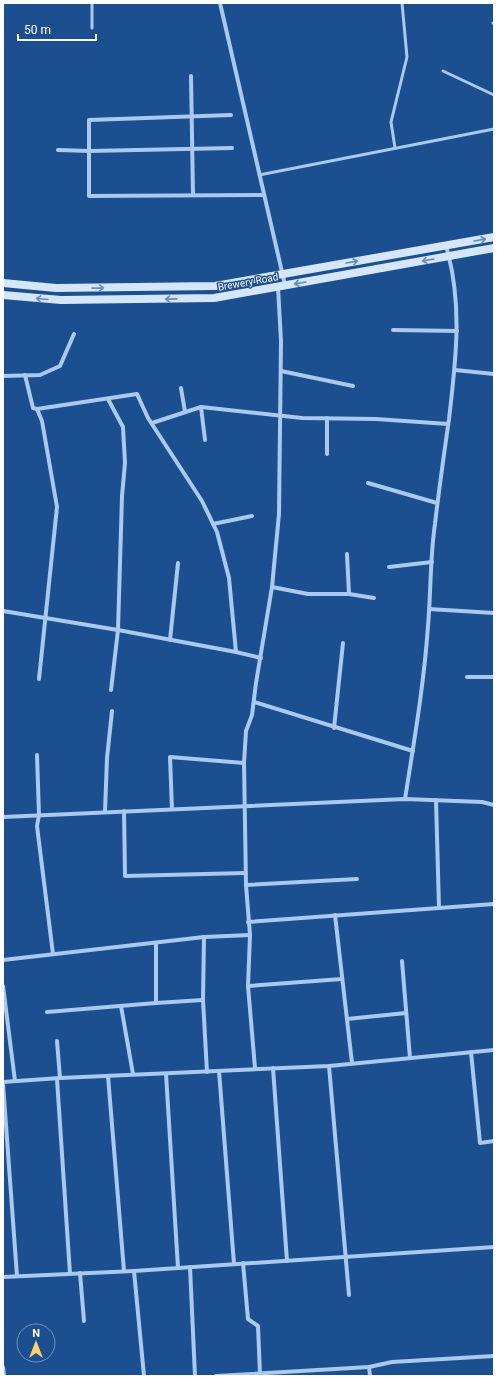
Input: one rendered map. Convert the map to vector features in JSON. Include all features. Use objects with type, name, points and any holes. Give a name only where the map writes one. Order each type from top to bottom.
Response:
[{"type":"main road","name":"Brewery Road","points":[[3,283],[56,288],[215,286],[494,237]]},
{"type":"main road","name":"Brewery Road","points":[[3,295],[60,300],[214,298],[494,248]]},
{"type":"street","points":[[220,3],[263,195],[283,274],[281,286],[279,514],[272,587],[252,715],[246,731],[244,763],[245,873],[250,935],[248,986],[255,1068]]},
{"type":"street","points":[[191,76],[193,195]]},
{"type":"street","points":[[231,116],[89,120],[89,196],[263,195]]},
{"type":"street","points":[[58,150],[89,151],[232,148]]},
{"type":"street","points":[[405,799],[421,688],[429,610],[434,525],[455,370],[457,306],[450,256],[446,246]]},
{"type":"street","points":[[393,330],[457,331]]},
{"type":"street","points":[[3,376],[40,375],[60,366],[74,334]]},
{"type":"street","points":[[455,370],[494,374]]},
{"type":"street","points":[[281,371],[352,386]]},
{"type":"street","points":[[25,375],[33,408],[37,410],[42,420],[57,507],[39,679]]},
{"type":"street","points":[[181,388],[185,412]]},
{"type":"street","points":[[37,410],[137,394],[152,424],[202,501],[217,532],[230,578],[236,652]]},
{"type":"street","points":[[108,399],[123,427],[125,463],[122,496],[118,630],[111,690]]},
{"type":"street","points":[[152,424],[201,407],[302,418],[376,419],[448,424]]},
{"type":"street","points":[[201,407],[205,440]]},
{"type":"street","points":[[327,454],[328,418]]},
{"type":"street","points":[[368,483],[438,503]]},
{"type":"street","points":[[213,524],[252,516]]},
{"type":"street","points":[[347,554],[349,594]]},
{"type":"street","points":[[389,567],[432,562]]},
{"type":"street","points":[[170,640],[178,563]]},
{"type":"street","points":[[272,587],[308,594],[349,594],[374,598]]},
{"type":"street","points":[[429,610],[494,613]]},
{"type":"street","points":[[3,611],[118,630],[261,658]]},
{"type":"street","points":[[334,728],[343,643]]},
{"type":"street","points":[[467,676],[494,677]]},
{"type":"street","points":[[254,702],[334,728],[413,751]]},
{"type":"street","points":[[105,812],[107,758],[112,711]]},
{"type":"street","points":[[36,755],[39,815],[36,826],[53,954]]},
{"type":"street","points":[[172,809],[170,757],[244,763]]},
{"type":"street","points":[[3,817],[405,799],[482,802],[494,805]]},
{"type":"street","points":[[436,800],[439,908]]},
{"type":"street","points":[[124,811],[125,876],[245,873]]},
{"type":"street","points":[[246,885],[357,879]]},
{"type":"street","points":[[248,922],[494,904]]},
{"type":"street","points":[[335,915],[352,1063]]},
{"type":"street","points":[[3,960],[204,937],[250,935]]},
{"type":"street","points":[[204,937],[203,1000],[207,1072]]},
{"type":"street","points":[[156,942],[156,1003]]},
{"type":"street","points":[[402,961],[410,1058]]},
{"type":"street","points":[[248,986],[342,979]]},
{"type":"street","points":[[3,986],[15,1081]]},
{"type":"street","points":[[47,1012],[203,1000]]},
{"type":"street","points":[[121,1006],[133,1074]]},
{"type":"street","points":[[346,1019],[406,1013]]},
{"type":"street","points":[[57,1041],[70,1274]]},
{"type":"street","points":[[17,1276],[3,1083],[133,1074],[166,1074],[255,1068],[329,1066],[494,1050]]},
{"type":"street","points":[[471,1052],[480,1143],[494,1141]]},
{"type":"street","points":[[329,1066],[349,1295]]},
{"type":"street","points":[[273,1068],[287,1261]]},
{"type":"street","points":[[219,1071],[234,1264]]},
{"type":"street","points":[[166,1074],[178,1268]]},
{"type":"street","points":[[108,1076],[124,1271]]},
{"type":"street","points":[[3,1277],[134,1271],[494,1247]]},
{"type":"street","points":[[243,1264],[248,1319],[258,1326],[260,1374]]},
{"type":"street","points":[[190,1267],[195,1376]]},
{"type":"street","points":[[134,1271],[144,1376]]},
{"type":"street","points":[[80,1274],[84,1321]]},
{"type":"street","points":[[216,1376],[370,1367],[392,1362],[494,1356]]},
{"type":"street","points":[[3,1367],[4,1376]]},
{"type":"street","points":[[370,1367],[370,1376]]},
{"type":"lane","points":[[92,3],[92,28]]},
{"type":"lane","points":[[395,148],[391,122],[407,57],[402,3]]},
{"type":"lane","points":[[443,71],[494,95]]},
{"type":"lane","points":[[259,175],[494,129]]}]
